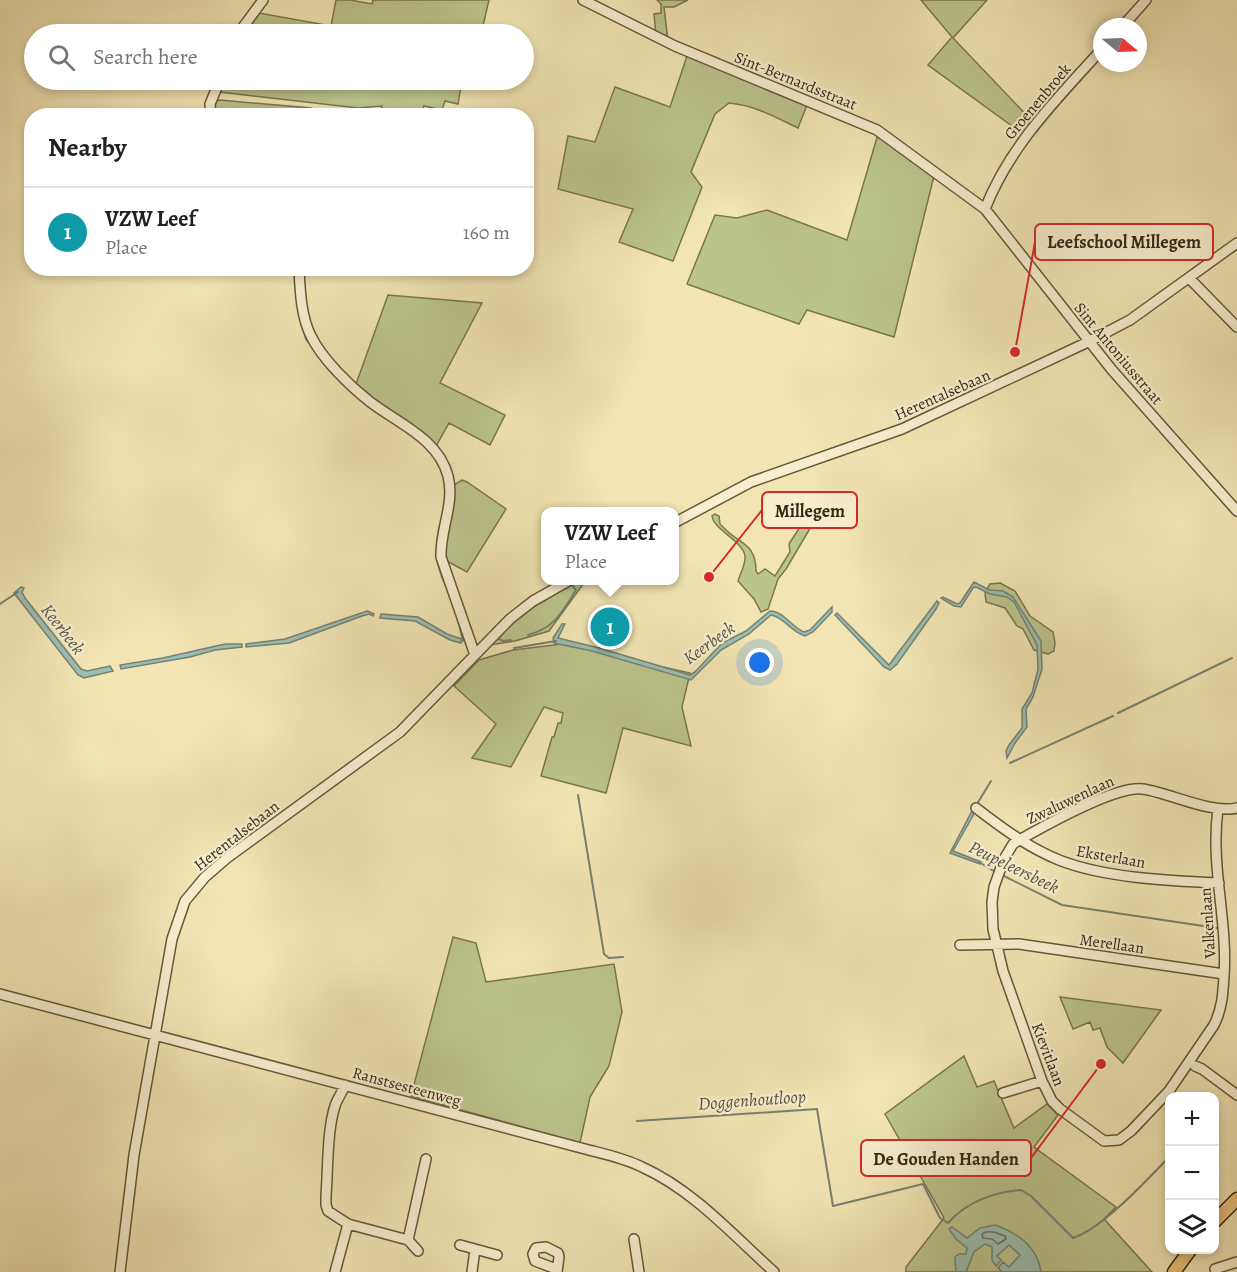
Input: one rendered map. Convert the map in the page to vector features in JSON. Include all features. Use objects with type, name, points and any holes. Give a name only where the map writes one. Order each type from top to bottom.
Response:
[{"type":"main road","points":[[1219,1218],[1237,1199]]},
{"type":"main road","points":[[1173,1272],[1187,1254]]},
{"type":"street","points":[[246,24],[264,0]]},
{"type":"street","name":"Sint-Bernardsstraat","points":[[583,0],[675,46],[877,130],[985,209]]},
{"type":"street","points":[[1130,18],[1146,0]]},
{"type":"street","name":"Groenenbroek","points":[[985,209],[1001,173],[1017,147],[1093,59]]},
{"type":"street","points":[[210,108],[216,90]]},
{"type":"street","name":"Sint Antoniusstraat","points":[[985,209],[1088,342],[1237,511]]},
{"type":"street","name":"Herentalsebaan","points":[[679,521],[751,483],[902,429],[1088,342],[1130,320],[1237,243]]},
{"type":"street","points":[[300,276],[306,323],[310,335],[327,360],[369,401],[420,436],[443,462],[450,501],[441,543],[441,557],[475,655]]},
{"type":"street","points":[[1189,278],[1237,327]]},
{"type":"street","name":"Herentalsebaan","points":[[120,1272],[134,1155],[171,939],[181,909],[190,893],[227,858],[400,732],[520,610],[562,585]]},
{"type":"street","name":"Zwaluwenlaan","points":[[1021,839],[1108,796],[1132,788],[1142,788],[1218,809],[1237,808]]},
{"type":"street","name":"Eksterlaan","points":[[976,808],[1051,857],[1090,870],[1175,882],[1219,883]]},
{"type":"street","name":"Valkenlaan","points":[[1192,1064],[1219,1014],[1226,955],[1216,836],[1218,809]]},
{"type":"street","name":"Kievitlaan","points":[[1021,839],[1013,844],[1004,859],[992,892],[996,943],[1003,971],[1042,1081],[1052,1101],[1104,1141],[1119,1140],[1131,1131],[1192,1064]]},
{"type":"street","points":[[960,945],[996,943]]},
{"type":"street","name":"Merellaan","points":[[996,943],[1019,944],[1224,974]]},
{"type":"street","name":"Ranstsesteenweg","points":[[0,994],[585,1149],[640,1166],[661,1176],[685,1192],[774,1272]]},
{"type":"street","points":[[1192,1064],[1237,1095]]},
{"type":"street","points":[[1003,1093],[1042,1081]]},
{"type":"street","points":[[340,1084],[334,1099],[336,1103],[332,1119],[326,1205],[328,1211],[348,1224],[408,1240],[418,1251]]},
{"type":"street","points":[[408,1240],[426,1159]]},
{"type":"street","points":[[335,1272],[348,1224]]},
{"type":"street","points":[[634,1239],[639,1272]]},
{"type":"street","points":[[460,1245],[497,1255]]},
{"type":"street","points":[[471,1272],[475,1249]]},
{"type":"street","points":[[1215,1269],[1237,1262]]},
{"type":"green space","points":[[336,0],[372,4],[373,0],[489,0],[483,24],[331,24]]},
{"type":"green space","points":[[657,0],[688,0],[674,7],[664,7],[668,41],[656,35],[654,14],[661,13],[661,4]]},
{"type":"green space","points":[[921,0],[987,0],[953,38],[1033,122],[1023,134],[928,65],[952,37]]},
{"type":"green space","points":[[259,13],[320,24],[251,24]]},
{"type":"green space","points":[[687,56],[807,105],[798,128],[764,112],[738,104],[729,103],[715,114],[691,172],[702,187],[673,261],[619,242],[633,209],[558,189],[568,136],[595,142],[615,87],[670,107]]},
{"type":"green space","points":[[219,90],[460,90],[458,104],[445,101],[443,108],[424,106],[423,108],[382,108],[382,106],[358,108],[218,92]]},
{"type":"green space","points":[[219,100],[311,108],[213,108],[213,104]]},
{"type":"green space","points":[[878,134],[934,176],[894,337],[807,310],[799,324],[687,284],[715,215],[737,218],[767,210],[847,240]]},
{"type":"green space","points":[[388,295],[482,303],[440,383],[505,415],[490,445],[449,423],[435,448],[356,384]]},
{"type":"green space","points":[[462,480],[506,509],[467,572],[443,559],[444,540],[453,508],[452,486]]},
{"type":"green space","points":[[828,495],[834,500],[835,513],[812,525],[778,579],[768,609],[761,612],[754,599],[738,581],[745,562],[743,551],[717,526],[712,516],[715,514],[719,516],[720,524],[750,550],[758,574],[765,569],[775,576],[790,552],[789,544],[807,516],[813,516],[823,496]]},
{"type":"green space","points":[[1000,583],[1015,591],[1030,616],[1053,632],[1054,651],[1048,654],[1034,650],[1023,629],[1017,626],[1005,608],[986,602],[985,593],[990,584]]},
{"type":"green space","points":[[572,585],[583,585],[549,631],[515,641],[490,645],[509,625],[555,593]]},
{"type":"green space","points":[[562,644],[690,673],[682,707],[691,746],[623,728],[606,793],[541,776],[552,737],[554,737],[558,723],[561,723],[563,713],[544,707],[511,767],[472,758],[496,724],[454,686],[479,660],[513,650]]},
{"type":"green space","points":[[453,937],[476,943],[486,982],[614,964],[622,1012],[609,1066],[590,1097],[580,1143],[411,1096]]},
{"type":"green space","points":[[1060,997],[1161,1010],[1123,1063],[1107,1047],[1100,1028],[1093,1030],[1090,1022],[1073,1029]]},
{"type":"green space","points":[[964,1056],[977,1087],[994,1081],[1014,1128],[1047,1104],[1058,1115],[1034,1147],[1116,1207],[1104,1219],[1152,1272],[906,1272],[906,1267],[944,1218],[885,1114]]},
{"type":"water","points":[[974,582],[989,590],[1003,591],[1013,597],[1041,641],[1042,669],[1033,697],[1026,709],[1027,727],[1007,758],[1006,751],[1009,745],[1022,728],[1022,709],[1032,693],[1038,669],[1037,645],[1014,602],[1007,597],[990,594],[976,587],[961,607],[954,606],[941,598],[960,603]]},
{"type":"water","points":[[21,587],[24,588],[22,592],[25,598],[81,669],[87,671],[110,666],[113,671],[84,678],[78,675],[14,593]]},
{"type":"water","points":[[937,601],[939,603],[936,609],[897,664],[890,670],[884,667],[835,615],[837,613],[889,665]]},
{"type":"water","points":[[832,607],[832,612],[813,632],[805,636],[771,615],[749,634],[721,650],[691,680],[592,651],[554,643],[553,638],[562,624],[565,624],[558,638],[690,675],[722,643],[746,631],[770,611],[783,616],[804,632],[810,630]]},
{"type":"water","points":[[367,611],[374,614],[373,616],[369,614],[362,616],[289,643],[246,647],[246,644],[285,639]]},
{"type":"water","points":[[381,614],[418,617],[447,634],[462,639],[461,643],[450,640],[415,621],[380,618]]},
{"type":"water","points":[[225,644],[242,644],[242,647],[215,650],[190,657],[121,669],[120,665],[163,658]]},
{"type":"water","points":[[972,811],[975,812],[953,851],[981,862],[980,864],[950,853]]},
{"type":"water","points":[[995,1225],[1019,1237],[1031,1248],[1041,1272],[1002,1272],[998,1268],[1003,1262],[1009,1267],[1020,1255],[1009,1245],[997,1256],[1001,1260],[996,1266],[992,1260],[992,1247],[985,1244],[974,1252],[966,1272],[956,1272],[955,1257],[959,1254],[966,1254],[967,1248],[949,1229],[952,1227],[967,1238],[980,1228]]},
{"type":"waterway","points":[[303,328],[306,339],[319,356]]},
{"type":"waterway","points":[[357,385],[379,403]]},
{"type":"waterway","points":[[377,412],[388,419]]},
{"type":"waterway","points":[[441,522],[437,539],[437,555],[446,586]]},
{"type":"waterway","points":[[528,635],[545,628],[557,618],[576,590],[572,585]]},
{"type":"waterway","name":"Keerbeek","points":[[0,604],[18,592]]},
{"type":"waterway","points":[[530,609],[554,595]]},
{"type":"waterway","points":[[457,616],[463,641]]},
{"type":"waterway","points":[[501,636],[506,629]]},
{"type":"waterway","name":"Keerbeek","points":[[499,639],[511,640]]},
{"type":"waterway","name":"Keerbeek","points":[[514,648],[556,641]]},
{"type":"waterway","name":"Keerbeek","points":[[1118,713],[1232,658]]},
{"type":"waterway","name":"Keerbeek","points":[[1010,763],[1113,716]]},
{"type":"waterway","name":"Peupeleersbeek","points":[[977,804],[991,781]]},
{"type":"waterway","points":[[578,795],[604,954],[609,958],[623,957]]},
{"type":"waterway","name":"Peupeleersbeek","points":[[979,862],[997,873]]},
{"type":"waterway","name":"Peupeleersbeek","points":[[1002,875],[1062,905],[1217,928]]},
{"type":"waterway","name":"Doggenhoutloop","points":[[637,1121],[817,1109],[833,1206],[923,1184],[940,1218],[948,1223],[963,1209],[981,1199],[1021,1190],[1031,1196],[1073,1238],[1085,1233],[1111,1214],[1165,1161]]},
{"type":"place","name":"Leefschool Millegem","points":[[1015,352]]},
{"type":"place","name":"Millegem","points":[[709,577]]},
{"type":"place","name":"VZW Leef","points":[[610,627]]},
{"type":"place","name":"De Gouden Handen","points":[[1101,1064]]}]
